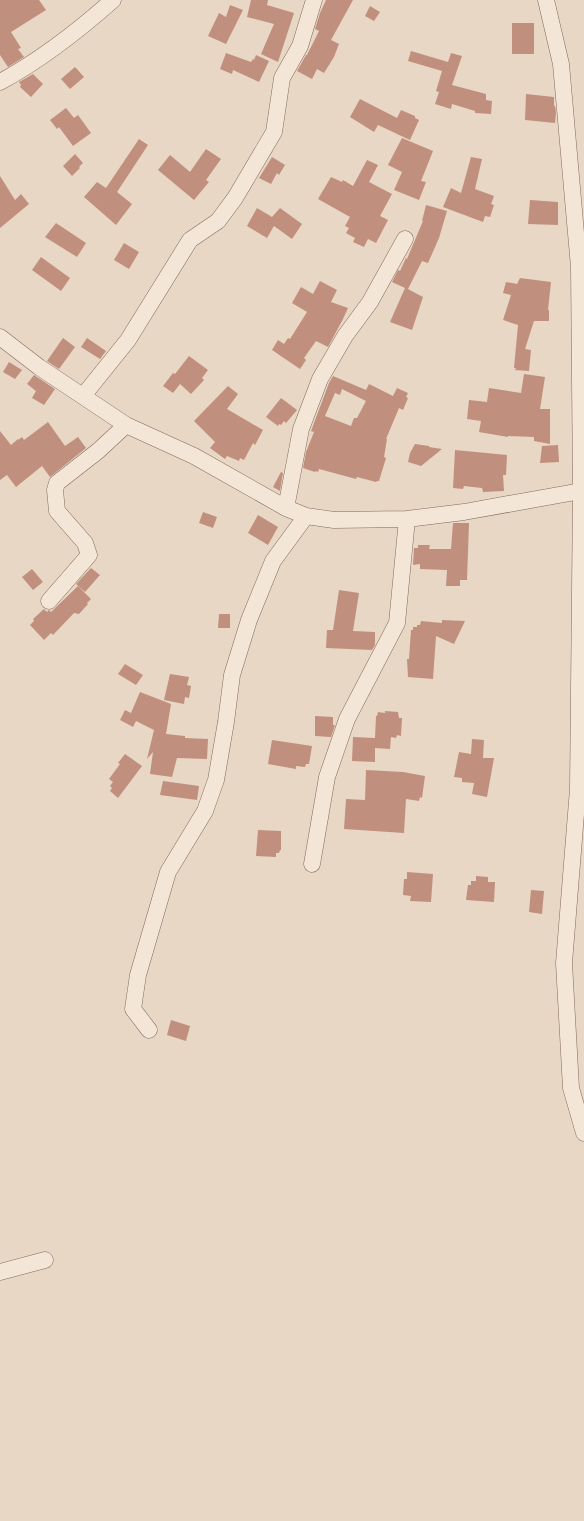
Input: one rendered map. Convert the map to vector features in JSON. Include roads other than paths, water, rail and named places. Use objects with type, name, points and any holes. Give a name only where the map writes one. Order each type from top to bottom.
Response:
[{"type":"street","points":[[0,82],[22,70],[59,44],[113,0]]},
{"type":"street","points":[[82,396],[128,340],[190,240],[218,221],[235,198],[274,132],[282,78],[300,46],[314,0]]},
{"type":"street","points":[[546,0],[561,64],[579,267],[582,432],[578,789],[564,963],[571,1088],[584,1133]]},
{"type":"street","points":[[286,508],[301,429],[320,379],[346,336],[370,302],[406,238]]},
{"type":"street","points":[[0,337],[39,367],[126,425],[194,456],[286,508],[306,516],[334,520],[407,519],[464,512],[581,491]]},
{"type":"street","points":[[49,601],[89,555],[85,543],[57,511],[55,490],[57,483],[98,451],[126,425]]},
{"type":"street","points":[[148,1030],[133,1009],[138,975],[168,872],[205,811],[216,780],[232,675],[250,620],[272,561],[306,516]]},
{"type":"street","points":[[312,864],[327,777],[347,718],[397,623],[407,519]]},
{"type":"street","points":[[0,1272],[45,1260]]}]
